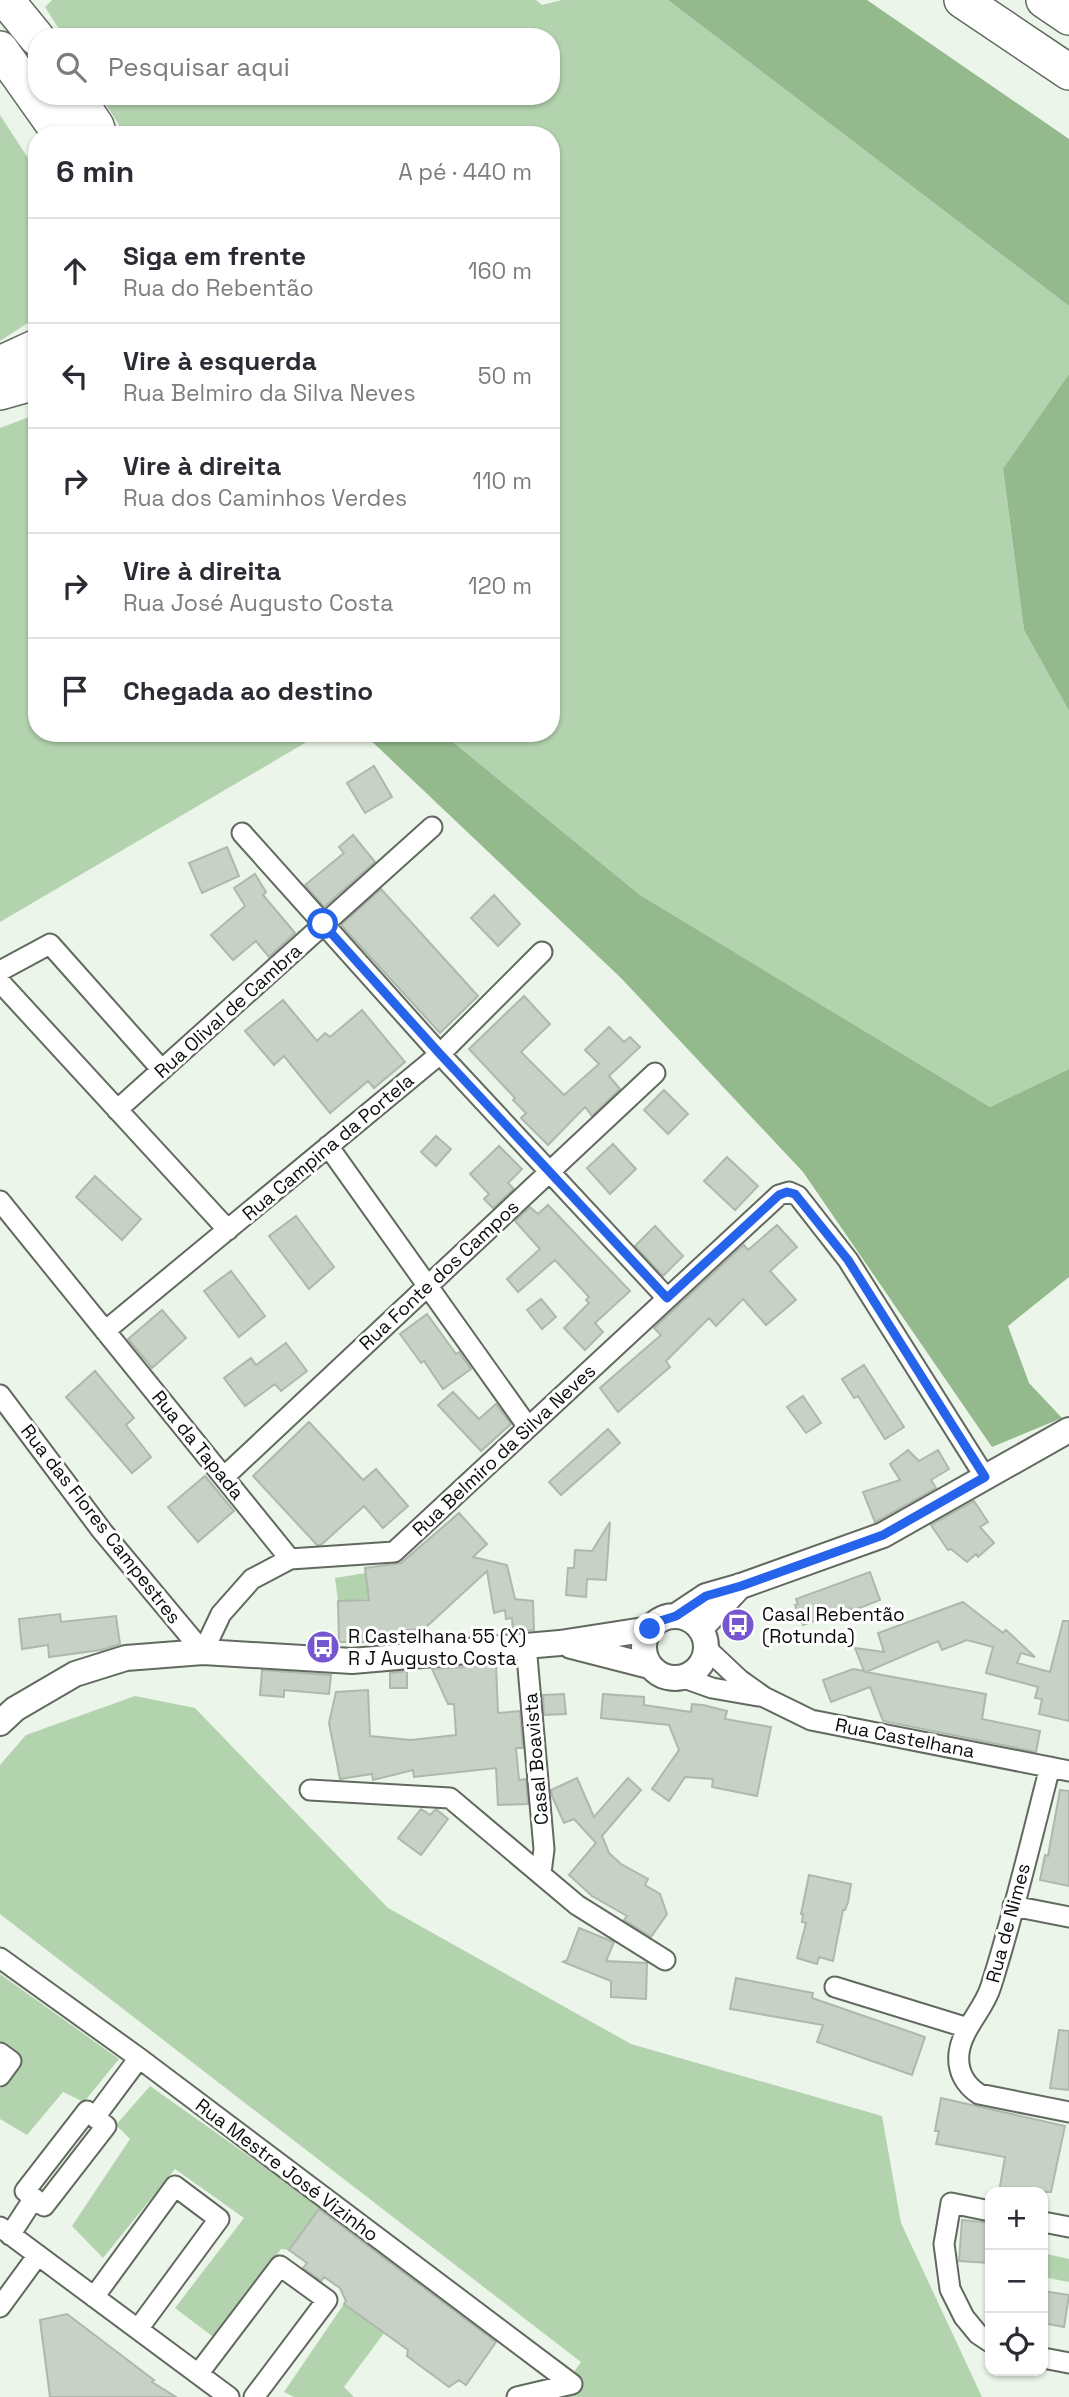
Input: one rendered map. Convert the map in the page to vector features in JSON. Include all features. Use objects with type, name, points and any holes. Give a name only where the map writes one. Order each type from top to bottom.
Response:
[{"type":"highway","points":[[6,0],[29,28]]},
{"type":"highway","points":[[962,0],[1069,72]]},
{"type":"highway","points":[[1044,0],[1069,17]]},
{"type":"highway","points":[[0,48],[28,88]]},
{"type":"highway","points":[[40,105],[55,126]]},
{"type":"highway","points":[[81,105],[94,126]]},
{"type":"highway","points":[[0,364],[28,351]]},
{"type":"highway","points":[[0,391],[28,383]]},
{"type":"street","name":"Rua Olival de Cambra","points":[[117,1110],[432,827]]},
{"type":"street","points":[[242,833],[440,1054],[667,1298]]},
{"type":"street","points":[[0,971],[50,944],[162,1070]]},
{"type":"street","name":"Rua Campina da Portela","points":[[105,1331],[440,1054],[542,952]]},
{"type":"street","points":[[0,982],[228,1230]]},
{"type":"street","name":"Rua Fonte dos Campos","points":[[223,1477],[655,1073]]},
{"type":"street","points":[[328,1146],[528,1427]]},
{"type":"street","name":"Rua Belmiro da Silva Neves","points":[[203,1652],[221,1614],[252,1579],[290,1559],[394,1552],[779,1195],[789,1192],[797,1196],[848,1260],[985,1477]]},
{"type":"street","name":"Rua da Tapada","points":[[0,1201],[290,1559]]},
{"type":"street","name":"Rua das Flores Campestres","points":[[0,1395],[102,1531],[203,1652]]},
{"type":"street","points":[[741,1586],[703,1639],[700,1666],[684,1678],[665,1677],[649,1666],[643,1647],[650,1629],[657,1622],[676,1616],[706,1596],[883,1535],[1069,1430]]},
{"type":"street","points":[[676,1616],[685,1618],[703,1639]]},
{"type":"street","points":[[0,1723],[15,1709],[75,1674],[126,1658],[203,1652],[352,1661],[560,1643],[650,1629]]},
{"type":"street","name":"Rua Castelhana","points":[[703,1639],[740,1680],[764,1697],[811,1720],[1060,1769]]},
{"type":"street","points":[[560,1643],[649,1666]]},
{"type":"street","name":"Casal Boavista","points":[[526,1645],[544,1849],[541,1873]]},
{"type":"street","name":"Rua Castelhana","points":[[684,1678],[712,1688],[764,1697]]},
{"type":"street","name":"Rua de Nimes","points":[[1060,1769],[1013,1906],[991,1987],[968,2028],[959,2052],[962,2075],[968,2087],[979,2094],[1069,2112]]},
{"type":"street","points":[[310,1790],[450,1798],[577,1905],[665,1960]]},
{"type":"street","points":[[1013,1906],[1069,1917]]},
{"type":"street","name":"Rua Mestre José Vizinho","points":[[0,1958],[139,2058],[572,2384],[517,2397]]},
{"type":"street","points":[[835,1987],[968,2028]]},
{"type":"street","points":[[0,2053],[11,2061],[0,2076]]},
{"type":"street","points":[[139,2058],[95,2117],[87,2111],[25,2191],[34,2198],[5,2231],[229,2397]]},
{"type":"street","points":[[94,2297],[175,2186],[219,2219],[138,2329]]},
{"type":"street","points":[[985,2210],[951,2203],[944,2244],[950,2289],[964,2317],[985,2339]]},
{"type":"street","points":[[1048,2223],[1069,2227]]},
{"type":"street","points":[[0,2307],[38,2255]]},
{"type":"street","points":[[198,2374],[280,2266],[327,2300],[254,2397]]},
{"type":"street","points":[[1048,2359],[1069,2363]]},
{"type":"green space","points":[[52,0],[536,0],[542,5],[562,0],[668,0],[1069,306],[1069,374],[1003,470],[1024,630],[1069,711],[1069,1069],[990,1107],[640,895],[453,742],[560,742],[560,126],[119,126],[107,105],[560,105],[560,28],[58,28],[45,7]]},
{"type":"green space","points":[[668,0],[867,0],[1069,139],[1069,306]]},
{"type":"green space","points":[[0,115],[28,158],[28,323],[0,341]]},
{"type":"green space","points":[[1069,374],[1069,711],[1024,630],[1003,469]]},
{"type":"green space","points":[[28,417],[28,742],[307,742],[0,922],[0,428]]},
{"type":"green space","points":[[372,742],[453,742],[640,895],[990,1107],[1069,1069],[1069,1277],[1008,1326],[1029,1383],[1062,1418],[992,1447],[803,1172],[621,978]]},
{"type":"green space","points":[[366,1573],[369,1599],[338,1601],[335,1578]]},
{"type":"green space","points":[[135,1696],[195,1708],[388,1908],[631,2044],[882,2116],[901,2223],[982,2397],[556,2397],[581,2362],[0,1914],[0,1765],[26,1735]]},
{"type":"green space","points":[[0,1974],[119,2059],[84,2102],[63,2092],[27,2135],[0,2119],[0,2089],[22,2059],[0,2042]]},
{"type":"green space","points":[[150,2086],[321,2207],[289,2250],[281,2249],[216,2339],[175,2308],[244,2218],[175,2169],[103,2258],[72,2226],[130,2139],[116,2125]]},
{"type":"green space","points":[[1048,2254],[1069,2259],[1069,2282],[1048,2278]]},
{"type":"green space","points":[[346,2301],[384,2333],[344,2387],[354,2397],[294,2397],[284,2392]]},
{"type":"building","points":[[374,766],[392,797],[365,813],[347,783]]},
{"type":"building","points":[[353,835],[375,862],[324,907],[305,885],[344,853],[339,847]]},
{"type":"building","points":[[227,847],[239,876],[202,893],[189,863]]},
{"type":"building","points":[[255,874],[266,892],[263,895],[295,933],[269,957],[256,941],[233,960],[211,935],[245,906],[234,888]]},
{"type":"building","points":[[381,889],[478,996],[440,1033],[341,925]]},
{"type":"building","points":[[494,895],[520,924],[498,946],[471,918]]},
{"type":"building","points":[[524,996],[550,1024],[521,1052],[564,1095],[599,1064],[585,1050],[609,1027],[624,1042],[630,1037],[640,1047],[609,1076],[620,1089],[592,1116],[585,1107],[548,1145],[521,1118],[526,1113],[513,1100],[515,1098],[469,1049]]},
{"type":"building","points":[[283,1000],[317,1041],[325,1033],[330,1037],[362,1010],[405,1062],[374,1088],[368,1081],[330,1113],[284,1056],[274,1065],[245,1031]]},
{"type":"building","points":[[664,1090],[688,1114],[668,1134],[644,1110]]},
{"type":"building","points":[[436,1136],[451,1149],[436,1166],[421,1152]]},
{"type":"building","points":[[613,1144],[636,1169],[610,1194],[587,1168]]},
{"type":"building","points":[[499,1146],[522,1169],[508,1183],[514,1189],[493,1208],[484,1199],[489,1194],[470,1174]]},
{"type":"building","points":[[727,1157],[758,1186],[735,1210],[704,1181]]},
{"type":"building","points":[[95,1176],[141,1219],[122,1240],[76,1197]]},
{"type":"building","points":[[548,1205],[630,1291],[595,1323],[603,1332],[585,1350],[564,1328],[589,1303],[586,1300],[589,1297],[555,1260],[518,1292],[507,1279],[540,1249],[515,1221],[530,1207],[538,1214]]},
{"type":"building","points":[[296,1216],[334,1267],[309,1289],[269,1236]]},
{"type":"building","points":[[777,1225],[797,1247],[770,1271],[796,1300],[766,1325],[743,1299],[716,1326],[709,1318],[666,1361],[670,1367],[618,1412],[600,1388],[661,1335],[654,1328],[737,1251],[744,1245],[748,1250]]},
{"type":"building","points":[[655,1226],[683,1256],[663,1276],[635,1246]]},
{"type":"building","points":[[231,1271],[265,1316],[239,1337],[204,1291]]},
{"type":"building","points":[[541,1299],[556,1317],[542,1329],[527,1310]]},
{"type":"building","points":[[162,1310],[186,1338],[152,1368],[128,1339]]},
{"type":"building","points":[[427,1314],[456,1354],[459,1352],[471,1369],[443,1389],[424,1361],[421,1363],[400,1334]]},
{"type":"building","points":[[286,1343],[307,1371],[281,1391],[275,1384],[245,1406],[224,1378],[251,1358],[256,1365]]},
{"type":"building","points":[[864,1365],[904,1427],[885,1439],[858,1396],[854,1398],[842,1379]]},
{"type":"building","points":[[95,1371],[134,1418],[126,1425],[151,1457],[132,1473],[66,1397]]},
{"type":"building","points":[[453,1392],[479,1419],[496,1404],[511,1424],[481,1451],[438,1405]]},
{"type":"building","points":[[803,1396],[821,1423],[806,1433],[787,1407]]},
{"type":"building","points":[[309,1422],[363,1480],[376,1469],[408,1506],[383,1528],[364,1506],[321,1545],[317,1545],[253,1476]]},
{"type":"building","points":[[608,1429],[620,1443],[561,1495],[549,1482]]},
{"type":"building","points":[[908,1450],[919,1461],[938,1450],[949,1469],[931,1480],[936,1488],[875,1522],[863,1492],[900,1480],[890,1464]]},
{"type":"building","points":[[205,1476],[234,1511],[198,1542],[168,1507]]},
{"type":"building","points":[[974,1501],[988,1522],[980,1527],[994,1543],[978,1557],[976,1554],[967,1562],[951,1549],[948,1550],[931,1525]]},
{"type":"building","points":[[459,1513],[487,1544],[473,1557],[507,1565],[515,1599],[533,1601],[534,1630],[513,1632],[512,1618],[506,1619],[505,1610],[494,1613],[487,1571],[425,1628],[366,1636],[366,1642],[339,1642],[338,1601],[369,1600],[365,1568],[401,1563]]},
{"type":"building","points":[[610,1522],[606,1580],[587,1579],[586,1597],[566,1595],[568,1568],[574,1568],[575,1550],[592,1551]]},
{"type":"building","points":[[870,1572],[880,1600],[803,1625],[795,1605],[798,1604],[796,1599]]},
{"type":"building","points":[[963,1602],[1003,1633],[1006,1630],[1035,1657],[1021,1653],[1017,1663],[1050,1672],[1063,1621],[1069,1621],[1069,1721],[1039,1714],[1042,1699],[1035,1698],[1038,1687],[986,1673],[993,1647],[967,1640],[942,1650],[938,1641],[866,1672],[986,1694],[982,1719],[1040,1731],[1036,1752],[883,1721],[870,1687],[831,1702],[823,1680],[853,1669],[864,1671],[855,1648],[884,1652],[878,1633]]},
{"type":"building","points":[[60,1614],[61,1622],[116,1616],[120,1644],[101,1650],[49,1657],[48,1645],[22,1649],[19,1619]]},
{"type":"building","points":[[496,1665],[498,1713],[520,1711],[523,1748],[516,1748],[519,1780],[526,1779],[528,1804],[498,1805],[496,1768],[414,1777],[413,1770],[373,1780],[372,1774],[340,1779],[329,1723],[336,1692],[368,1690],[370,1736],[411,1740],[456,1735],[454,1704],[448,1704],[432,1669]]},
{"type":"building","points":[[262,1670],[331,1675],[329,1694],[284,1690],[284,1697],[260,1695]]},
{"type":"building","points":[[407,1671],[407,1688],[390,1688],[390,1673]]},
{"type":"building","points":[[564,1694],[566,1714],[544,1715],[543,1695]]},
{"type":"building","points":[[603,1694],[644,1697],[644,1705],[691,1712],[692,1704],[703,1705],[727,1711],[725,1719],[771,1727],[757,1796],[712,1787],[713,1779],[685,1777],[669,1801],[652,1789],[679,1750],[669,1725],[601,1718]]},
{"type":"building","points":[[577,1778],[594,1817],[628,1778],[641,1790],[602,1836],[609,1853],[621,1864],[648,1879],[645,1885],[660,1894],[667,1914],[651,1937],[624,1920],[627,1916],[592,1896],[569,1875],[596,1843],[574,1819],[564,1823],[551,1790]]},
{"type":"building","points":[[1060,1790],[1069,1791],[1069,1886],[1040,1880],[1045,1855],[1048,1856]]},
{"type":"building","points":[[421,1809],[430,1815],[436,1809],[448,1819],[421,1855],[398,1838]]},
{"type":"building","points":[[809,1875],[851,1884],[833,1961],[819,1957],[817,1964],[797,1958],[806,1923],[802,1922],[801,1914]]},
{"type":"building","points":[[579,1928],[614,1942],[606,1961],[647,1963],[646,1999],[611,1997],[611,1981],[563,1962],[567,1960]]},
{"type":"building","points":[[736,1978],[813,1993],[812,1998],[925,2037],[912,2075],[817,2042],[823,2025],[730,2009]]},
{"type":"building","points":[[1059,2030],[1069,2031],[1069,2090],[1050,2088]]},
{"type":"building","points":[[941,2098],[1065,2126],[1051,2192],[1048,2192],[1048,2187],[1000,2187],[1005,2157],[936,2144],[939,2131],[935,2131]]},
{"type":"building","points":[[319,2209],[496,2342],[466,2385],[459,2380],[449,2387],[407,2356],[408,2350],[344,2304],[346,2301],[340,2288],[324,2277],[321,2281],[303,2268],[307,2263],[289,2250]]},
{"type":"building","points":[[962,2220],[985,2222],[985,2263],[959,2261]]},
{"type":"building","points":[[1048,2292],[1069,2295],[1064,2327],[1048,2324]]},
{"type":"building","points":[[67,2314],[154,2380],[152,2382],[176,2397],[50,2397],[40,2320]]},
{"type":"place","name":"Casal Rebentão (Rotunda)","points":[[738,1625]]},
{"type":"place","name":"R Castelhana 55 (X) R J Augusto Costa","points":[[323,1647]]},
{"type":"route","points":[[323,924],[667,1298],[779,1195],[783,1192],[795,1194],[848,1260],[985,1477],[883,1535],[706,1596],[676,1616],[657,1622],[650,1629]]}]
